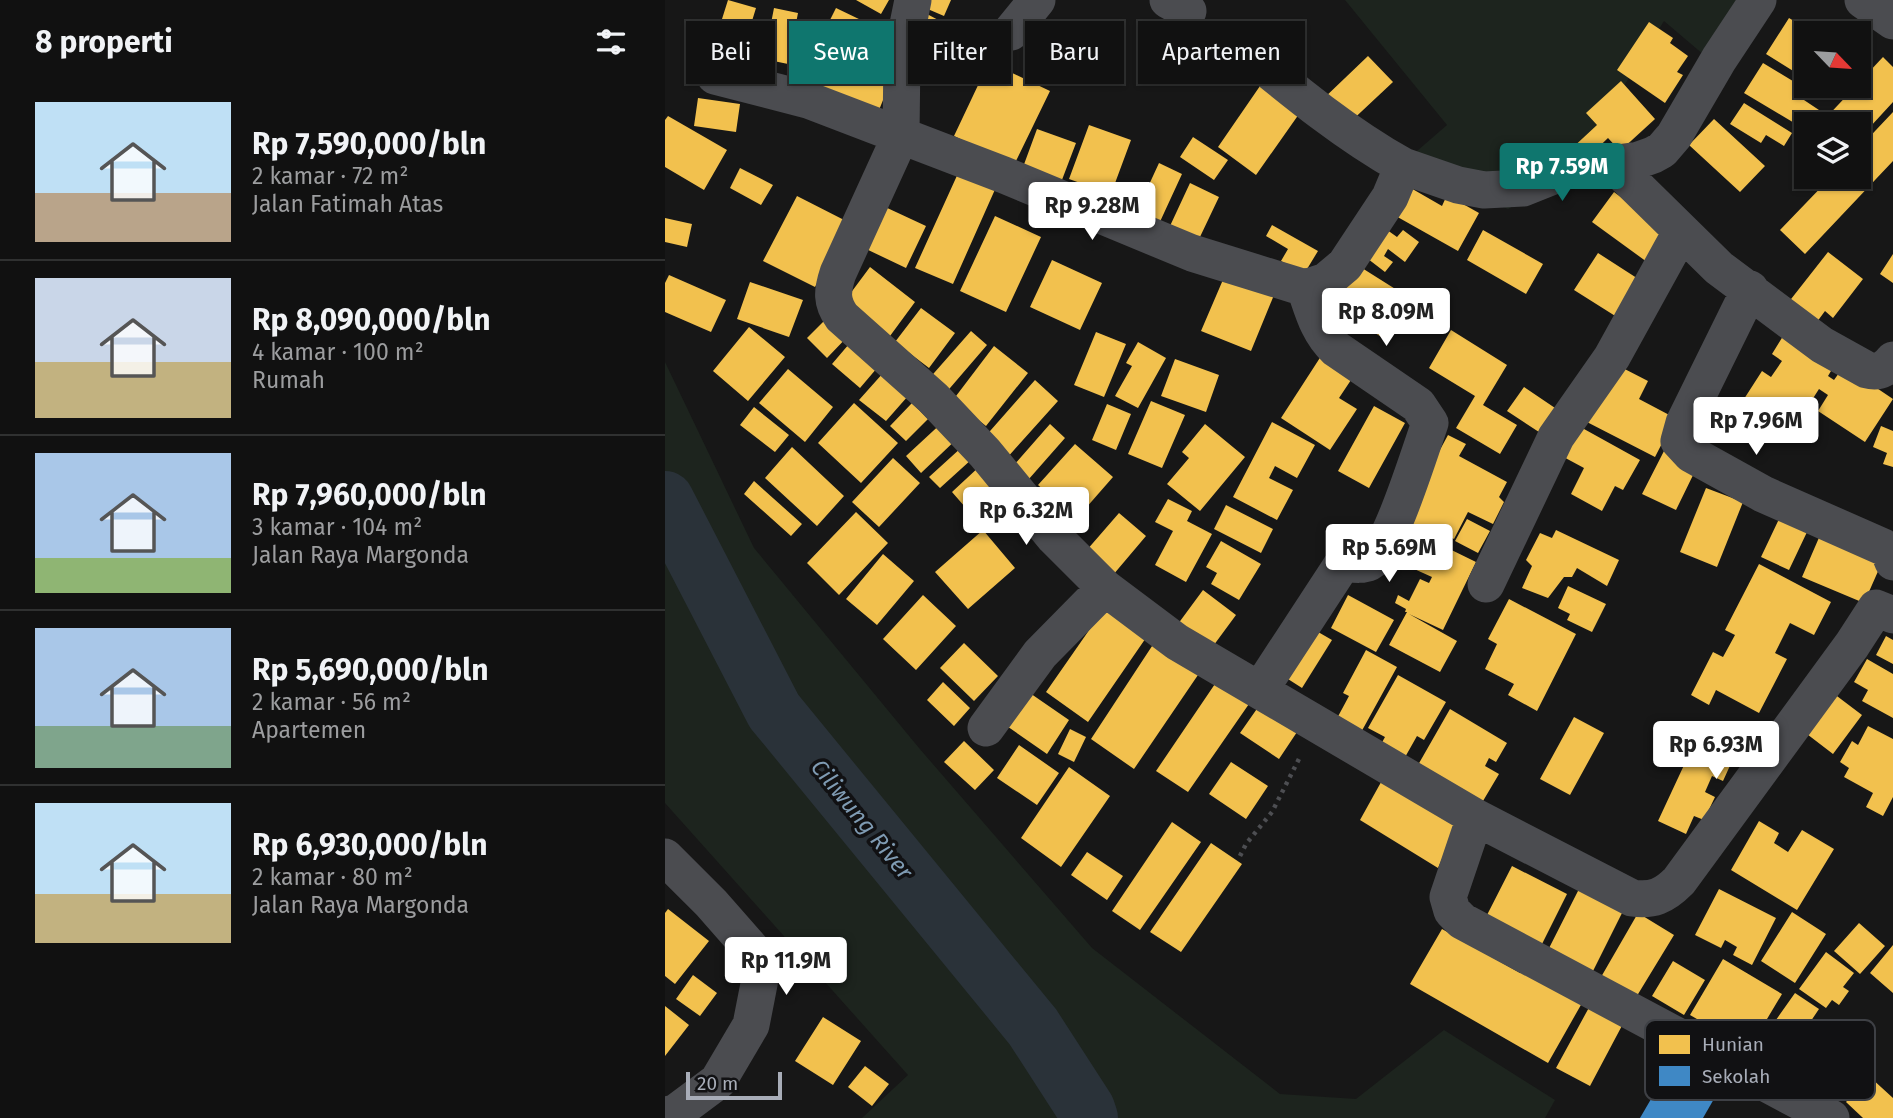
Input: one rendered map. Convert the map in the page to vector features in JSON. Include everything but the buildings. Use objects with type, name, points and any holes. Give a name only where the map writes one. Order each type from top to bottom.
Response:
[{"type":"street","points":[[913,0],[902,54],[901,135],[833,287],[835,307],[842,317],[933,398],[985,453],[1054,537],[1105,588],[1177,642],[1475,817],[1632,898],[1655,899],[1668,892],[1679,881],[1851,645],[1884,612],[1893,563],[1888,550],[1763,494],[1699,459],[1679,441],[1684,423],[1750,289]]},
{"type":"street","points":[[1011,32],[1037,0]]},
{"type":"street","points":[[1286,84],[1332,121],[1403,166],[1458,185],[1484,190],[1523,188],[1568,170],[1639,160],[1662,150],[1674,136],[1719,59],[1758,0]]},
{"type":"street","points":[[1863,0],[1893,21]]},
{"type":"street","points":[[746,84],[808,100],[1192,253],[1305,288],[1327,281],[1345,265],[1390,197],[1403,166]]},
{"type":"street","points":[[1612,163],[1719,268],[1822,345],[1875,372],[1882,370],[1893,360]]},
{"type":"street","points":[[1486,584],[1556,437],[1612,357],[1681,232]]},
{"type":"street","points":[[1260,690],[1343,563],[1354,566],[1372,562],[1385,545],[1430,423],[1418,405],[1326,340],[1319,330],[1305,288]]},
{"type":"street","points":[[986,728],[1040,654],[1105,588]]},
{"type":"street","points":[[1475,817],[1448,897],[1452,911],[1462,921],[1647,1020]]},
{"type":"street","points":[[665,857],[711,903],[754,952],[760,979],[751,1025],[718,1081],[675,1113],[665,1115]]},
{"type":"street","points":[[1797,1100],[1831,1118]]},
{"type":"path","points":[[1240,856],[1246,844],[1272,812],[1304,751],[1314,722]]},
{"type":"shaded area","points":[[1345,0],[1766,0],[1724,72],[1664,21],[1569,175],[1508,209],[1402,164],[1447,125]]},
{"type":"shaded area","points":[[665,362],[754,548],[919,748],[1092,948],[1280,1094],[1356,1099],[1444,1030],[1555,1100],[1545,1118],[862,1118],[908,1075],[665,803]]},
{"type":"waterway","name":"Ciliwung River","points":[[665,500],[774,711],[1033,1027],[1086,1109],[1089,1118]]}]
